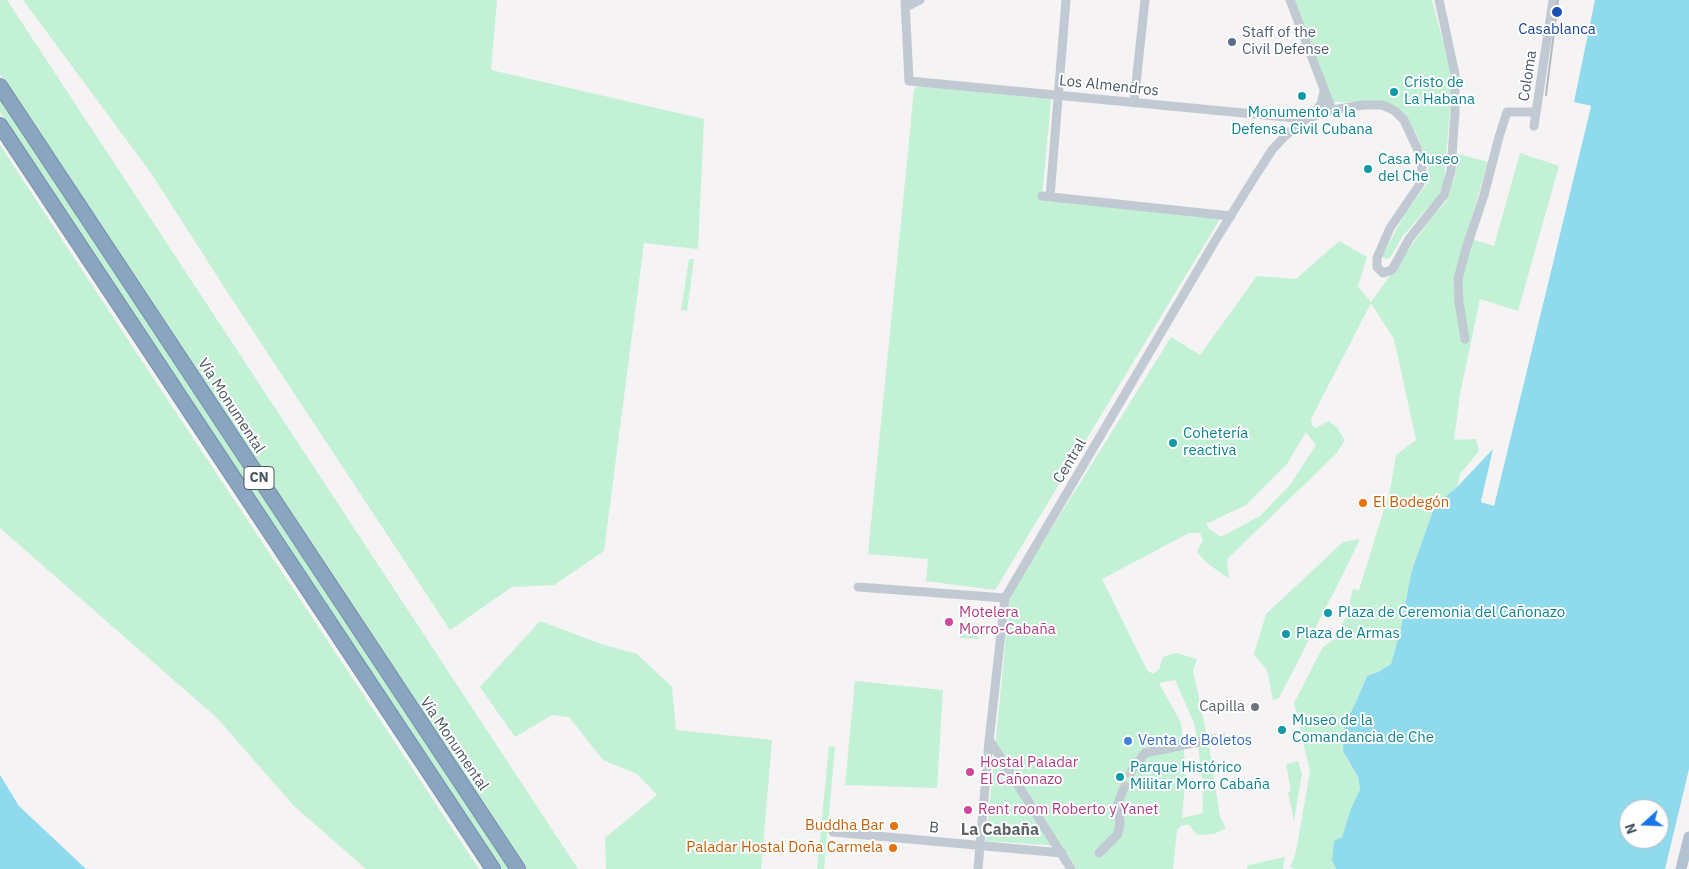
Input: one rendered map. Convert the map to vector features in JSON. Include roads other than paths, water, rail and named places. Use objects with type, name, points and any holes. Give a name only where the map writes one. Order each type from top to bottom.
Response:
[{"type":"highway","name":"Vía Monumental","points":[[0,86],[518,869]]},
{"type":"highway","name":"CN","points":[[0,125],[493,869]]},
{"type":"main road","points":[[1681,869],[1689,837]]},
{"type":"street","points":[[906,4],[920,0]]},
{"type":"street","points":[[1066,0],[1058,95],[1046,196],[1231,216]]},
{"type":"street","points":[[1134,102],[1146,0]]},
{"type":"street","points":[[1290,0],[1332,110]]},
{"type":"street","points":[[1309,118],[1346,106],[1382,105],[1395,111],[1404,120],[1417,148],[1422,168],[1420,184],[1390,228],[1377,258],[1377,267],[1383,273],[1392,270],[1409,239],[1444,195],[1451,171],[1455,112],[1454,74],[1438,0]]},
{"type":"street","name":"Coloma","points":[[1534,126],[1553,0]]},
{"type":"street","name":"Los Almendros","points":[[906,4],[910,81],[1309,118]]},
{"type":"street","points":[[1309,118],[1321,104],[1324,91]]},
{"type":"street","points":[[1328,100],[1334,104],[1346,106]]},
{"type":"street","points":[[1465,339],[1459,302],[1458,279],[1507,112],[1536,112]]},
{"type":"street","name":"Central","points":[[978,869],[989,741],[1005,598],[1272,150],[1285,136],[1309,118]]},
{"type":"street","points":[[858,587],[1005,598]]},
{"type":"street","points":[[989,741],[1071,869]]},
{"type":"street","points":[[1132,770],[1145,753],[1203,741]]},
{"type":"street","points":[[1099,853],[1118,834],[1121,794]]},
{"type":"street","name":"B","points":[[837,832],[1062,853]]},
{"type":"water","points":[[1595,0],[1689,0],[1689,769],[1665,869],[1336,869],[1332,861],[1334,841],[1342,837],[1351,808],[1360,790],[1358,777],[1343,751],[1344,725],[1367,676],[1391,664],[1401,628],[1411,573],[1435,505],[1457,487],[1493,449],[1481,502],[1494,505],[1591,106],[1574,102]]},
{"type":"water","points":[[0,775],[19,806],[86,869],[0,869]]},
{"type":"tunnel","points":[[1208,740],[1225,737]]},
{"type":"tunnel","points":[[1123,790],[1132,770]]},
{"type":"railway","points":[[1546,95],[1558,0]]},
{"type":"place","name":"Casablanca","points":[[1557,12]]},
{"type":"place","name":"Staff of the Civil Defense","points":[[1232,42]]},
{"type":"place","name":"Cristo de La Habana","points":[[1394,92]]},
{"type":"place","name":"Monumento a la Defensa Civil Cubana","points":[[1302,96]]},
{"type":"place","name":"Casa Museo del Che","points":[[1368,169]]},
{"type":"place","name":"Cohetería reactiva","points":[[1173,443]]},
{"type":"place","name":"El Bodegón","points":[[1363,503]]},
{"type":"place","name":"Plaza de Ceremonia del Cañonazo","points":[[1328,613]]},
{"type":"place","name":"Motelera Morro-Cabaña","points":[[949,622]]},
{"type":"place","name":"Plaza de Armas","points":[[1286,634]]},
{"type":"place","name":"Capilla","points":[[1255,707]]},
{"type":"place","name":"Museo de la Comandancia de Che","points":[[1282,730]]},
{"type":"place","name":"Venta de Boletos","points":[[1128,741]]},
{"type":"place","name":"Hostal Paladar El Cañonazo","points":[[970,772]]},
{"type":"place","name":"Parque Histórico Militar Morro Cabaña","points":[[1120,777]]},
{"type":"place","name":"Rent room Roberto y Yanet","points":[[968,810]]},
{"type":"place","name":"Buddha Bar","points":[[894,826]]},
{"type":"place","name":"Paladar Hostal Doña Carmela","points":[[893,848]]},
{"type":"district","name":"La Cabaña","points":[[1000,830]]}]
